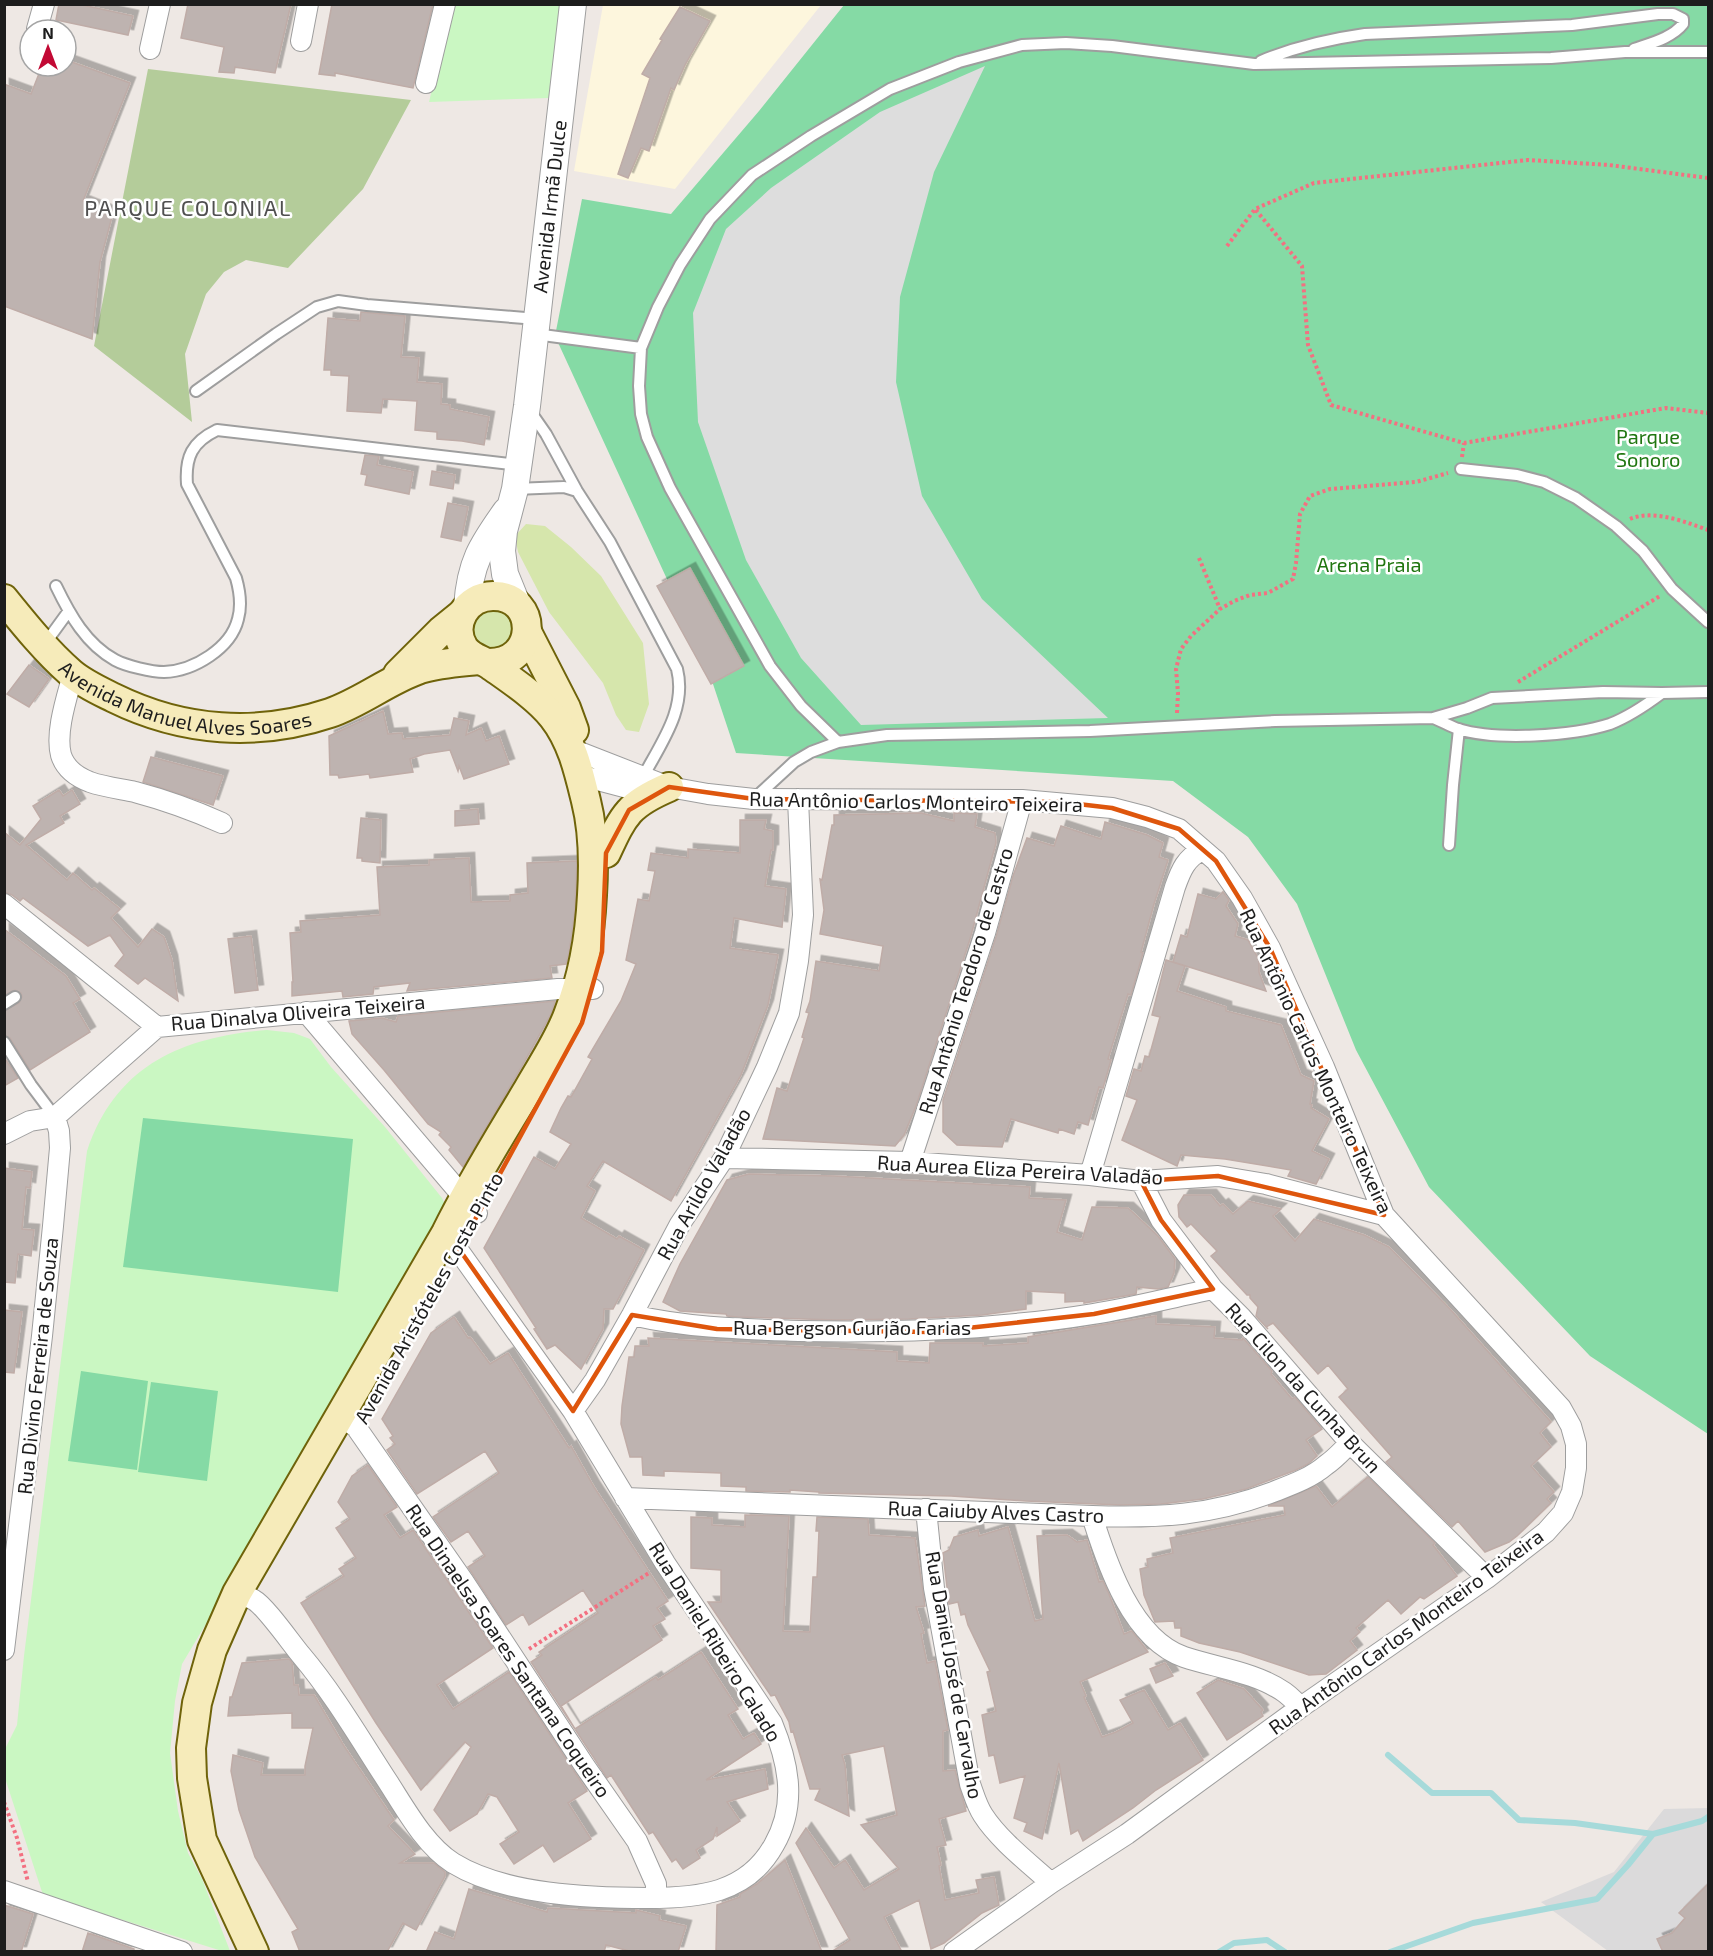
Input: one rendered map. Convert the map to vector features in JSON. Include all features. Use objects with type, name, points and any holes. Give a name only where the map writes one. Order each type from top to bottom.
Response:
[{"type":"main road","points":[[502,596],[522,619],[521,650],[514,656],[496,664],[483,662],[465,649],[460,641],[459,623],[465,611],[483,597],[502,596]]},
{"type":"main road","name":"Avenida Manuel Alves Soares","points":[[4,599],[73,674],[105,694],[134,708],[161,718],[199,726],[242,728],[283,725],[330,713],[363,699],[391,682],[420,669],[439,664],[483,662]]},
{"type":"main road","name":"Avenida Manuel Alves Soares","points":[[391,682],[441,631],[465,611]]},
{"type":"main road","name":"Avenida Aristóteles Costa Pinto","points":[[522,619],[566,708],[584,769],[600,808],[606,853],[606,918],[602,952],[585,988]]},
{"type":"main road","name":"Avenida Aristóteles Costa Pinto","points":[[254,1952],[202,1840],[192,1778],[191,1748],[197,1703],[212,1650],[246,1597],[453,1241],[470,1205],[561,1062],[582,1023],[594,853],[584,769],[552,716],[514,682],[483,662]]},
{"type":"main road","points":[[606,853],[620,822],[629,810],[642,799],[669,787]]},
{"type":"main road","name":"Avenida Aristóteles Costa Pinto","points":[[246,1597],[214,1687],[205,1743],[204,1770],[208,1800],[225,1857],[273,1952]]},
{"type":"street","points":[[150,49],[160,4]]},
{"type":"street","points":[[300,41],[308,4]]},
{"type":"street","points":[[426,83],[445,4]]},
{"type":"street","name":"Avenida Irmã Dulce","points":[[522,619],[506,574],[502,551],[527,406],[573,4]]},
{"type":"street","name":"Avenida Irmã Dulce","points":[[465,611],[477,554],[514,487]]},
{"type":"street","points":[[73,674],[59,734],[65,765],[75,774],[90,782],[188,807],[222,823]]},
{"type":"street","name":"Rua Antônio Carlos Monteiro Teixeira","points":[[584,769],[643,777],[669,787],[708,794],[754,799],[1022,800],[1112,808],[1147,817],[1179,829],[1216,861],[1242,898],[1270,948],[1324,1067],[1384,1215],[1561,1408],[1576,1444],[1576,1468],[1572,1492],[1563,1513],[1546,1532],[1487,1578],[1301,1707],[1127,1834],[1051,1883],[954,1952]]},
{"type":"street","name":"Rua Antônio Carlos Monteiro Teixeira","points":[[584,769],[632,789],[669,787]]},
{"type":"street","name":"Rua Arildo Valadão","points":[[573,1411],[632,1315],[680,1224],[724,1158],[789,1013],[803,915],[798,799]]},
{"type":"street","name":"Rua Antônio Teodoro de Castro","points":[[910,1162],[985,933],[1022,800]]},
{"type":"street","points":[[1090,1175],[1175,887],[1182,868],[1191,855],[1202,850]]},
{"type":"street","points":[[4,904],[157,1027]]},
{"type":"street","name":"Rua Dinalva Oliveira Teixeira","points":[[4,1134],[30,1121],[55,1117],[157,1027],[585,988]]},
{"type":"street","points":[[306,1012],[470,1205]]},
{"type":"street","name":"Rua Divino Ferreira de Souza","points":[[4,1650],[53,1226],[60,1149],[55,1117]]},
{"type":"street","name":"Rua Aurea Eliza Pereira Valadão","points":[[724,1158],[910,1162],[1141,1181],[1218,1176],[1266,1184],[1384,1215]]},
{"type":"street","name":"Rua Cilon da Cunha Brun","points":[[1141,1181],[1161,1220],[1213,1288],[1350,1443],[1487,1578]]},
{"type":"street","name":"Rua Daniel Ribeiro Calado","points":[[246,1597],[322,1680],[408,1813],[431,1843],[453,1862],[483,1877],[522,1887],[596,1898],[698,1896],[730,1887],[754,1872],[768,1856],[788,1813],[789,1785],[783,1749],[772,1724],[665,1563],[573,1411],[453,1241]]},
{"type":"street","name":"Rua Bergson Gurjão Farias","points":[[632,1315],[663,1322],[717,1329],[931,1332],[1094,1314],[1213,1288]]},
{"type":"street","name":"Rua Dinaelsa Soares Santana Coqueiro","points":[[348,1422],[514,1657],[584,1765],[637,1841],[656,1884],[656,1898]]},
{"type":"street","name":"Rua Caiuby Alves Castro","points":[[625,1498],[1092,1516],[1182,1515],[1213,1511],[1252,1500],[1308,1477],[1326,1466],[1350,1443]]},
{"type":"street","name":"Rua Daniel José de Carvalho","points":[[926,1509],[934,1588],[970,1784],[976,1803],[993,1829],[1051,1883]]},
{"type":"street","points":[[1092,1516],[1115,1580],[1134,1615],[1149,1634],[1163,1646],[1182,1657],[1251,1676],[1272,1685],[1301,1707]]},
{"type":"street","points":[[4,1891],[182,1952]]},
{"type":"lane","points":[[1254,64],[1309,44],[1332,38],[1365,34],[1572,25],[1658,14],[1673,14],[1683,19],[1681,27],[1666,37],[1625,52]]},
{"type":"lane","points":[[838,742],[801,706],[770,666],[670,488],[646,437],[641,414],[639,386],[641,348],[658,307],[680,265],[710,219],[752,175],[811,136],[890,89],[959,62],[1022,45],[1066,43],[1112,46],[1254,64],[1551,58],[1625,52],[1708,52]]},
{"type":"lane","points":[[196,391],[317,307],[338,301],[536,326],[641,348]]},
{"type":"lane","points":[[527,406],[610,542],[677,669],[680,695],[676,713],[643,777]]},
{"type":"lane","points":[[56,586],[68,612],[89,642],[116,660],[136,667],[164,672],[191,666],[209,657],[224,645],[233,634],[238,621],[240,594],[236,578],[187,484],[186,467],[191,452],[203,437],[217,430],[514,487],[564,488],[577,491]]},
{"type":"lane","points":[[1461,469],[1517,475],[1545,482],[1576,498],[1616,526],[1643,551],[1672,589],[1708,622]]},
{"type":"lane","points":[[44,645],[68,612]]},
{"type":"lane","points":[[754,799],[794,762],[811,752],[838,742],[887,735],[1176,727],[1275,721],[1433,718],[1492,698],[1614,692],[1708,692]]},
{"type":"lane","points":[[1433,718],[1460,729],[1496,734],[1576,733],[1612,723],[1644,706],[1662,693]]},
{"type":"lane","points":[[1449,845],[1460,729]]},
{"type":"lane","points":[[4,1004],[15,997]]},
{"type":"lane","points":[[4,1042],[31,1085],[55,1117]]},
{"type":"path","points":[[1227,246],[1255,209],[1314,183],[1528,160],[1609,165],[1708,178]]},
{"type":"path","points":[[1255,209],[1302,266],[1308,345],[1331,405],[1464,443],[1666,408],[1708,413]]},
{"type":"path","points":[[1176,727],[1179,693],[1176,669],[1181,649],[1203,623],[1220,609],[1250,595],[1268,593],[1293,579],[1300,514],[1310,496],[1330,489],[1416,482],[1461,469]]},
{"type":"path","points":[[1616,526],[1638,515],[1676,519],[1708,530]]},
{"type":"path","points":[[1199,558],[1220,609]]},
{"type":"path","points":[[1492,698],[1672,589]]},
{"type":"path","points":[[514,1657],[665,1563]]},
{"type":"path","points":[[4,1802],[17,1838],[30,1900]]},
{"type":"highlighted area","points":[[669,787],[754,799],[1061,802],[1112,808],[1179,829],[1216,861],[1270,948],[1384,1215],[1218,1176],[1141,1181],[1161,1220],[1213,1289],[1094,1314],[931,1332],[717,1329],[632,1315],[573,1411],[459,1249],[582,1023],[602,952],[606,853],[629,810]]},
{"type":"shaded area","points":[[603,5],[821,5],[675,189],[574,171]]},
{"type":"shaded area","points":[[985,66],[934,172],[900,297],[896,382],[922,496],[982,599],[1108,718],[861,725],[801,658],[746,560],[698,422],[693,313],[726,229],[771,188],[880,112]]},
{"type":"shaded area","points":[[1708,1808],[1708,1951],[1608,1951],[1541,1902],[1614,1872],[1664,1809]]},
{"type":"green space","points":[[452,5],[561,5],[549,98],[429,102]]},
{"type":"green space","points":[[844,5],[1708,5],[1708,1434],[1590,1356],[1429,1187],[1356,1050],[1297,904],[1248,837],[1173,781],[736,753],[707,666],[555,336],[582,199],[671,214],[759,111]]},
{"type":"green space","points":[[148,69],[411,100],[363,189],[288,268],[246,260],[224,272],[206,294],[185,354],[192,422],[94,346]]},
{"type":"green space","points":[[526,524],[545,526],[601,576],[643,643],[649,704],[639,732],[626,730],[616,715],[603,683],[549,612],[518,552],[515,536]]},
{"type":"green space","points":[[492,604],[519,621],[501,655],[472,643],[471,618]]},
{"type":"green space","points":[[267,1030],[294,1033],[310,1039],[331,1067],[385,1127],[442,1198],[448,1210],[264,1519],[182,1664],[175,1701],[170,1753],[178,1811],[188,1853],[202,1879],[230,1951],[222,1951],[43,1895],[5,1778],[4,1751],[17,1725],[87,1151],[100,1121],[115,1097],[134,1077],[156,1061],[180,1049],[207,1040]]},
{"type":"green space","points":[[143,1118],[353,1139],[338,1292],[123,1267]]},
{"type":"green space","points":[[81,1371],[148,1381],[137,1470],[68,1461]]},
{"type":"green space","points":[[151,1382],[218,1391],[207,1481],[138,1472]]},
{"type":"building","points":[[59,4],[78,4],[133,16],[128,35],[78,25],[78,18],[56,18]]},
{"type":"building","points":[[188,4],[291,4],[275,73],[235,67],[234,73],[219,72],[224,47],[181,38]]},
{"type":"building","points":[[332,4],[433,4],[413,88],[335,73],[335,76],[319,74]]},
{"type":"building","points":[[680,7],[710,21],[685,65],[674,90],[671,88],[649,151],[641,148],[628,178],[618,174],[650,78],[642,74]]},
{"type":"building","points":[[78,64],[130,83],[83,201],[113,213],[100,262],[92,339],[4,306],[4,84],[31,94],[37,78],[78,78]]},
{"type":"building","points":[[361,312],[405,316],[401,357],[419,358],[417,382],[442,384],[441,404],[450,405],[450,409],[489,417],[484,445],[437,439],[437,432],[415,430],[417,401],[383,399],[381,413],[347,411],[349,376],[331,375],[331,370],[324,370],[328,318],[360,321]]},
{"type":"building","points":[[365,455],[379,456],[377,465],[413,472],[409,494],[365,485],[367,475],[361,474]]},
{"type":"building","points":[[432,471],[455,475],[453,489],[430,485]]},
{"type":"building","points":[[448,503],[468,507],[461,541],[441,537]]},
{"type":"building","points":[[690,568],[744,666],[711,684],[657,586]]},
{"type":"building","points":[[29,665],[49,679],[29,707],[7,694]]},
{"type":"building","points":[[383,711],[388,734],[402,733],[403,739],[450,735],[454,718],[469,721],[466,735],[481,728],[486,741],[499,736],[509,764],[464,779],[459,766],[458,771],[450,750],[424,754],[410,759],[413,772],[370,778],[369,774],[339,778],[338,775],[330,775],[329,736]]},
{"type":"building","points":[[151,757],[223,776],[213,805],[143,782]]},
{"type":"building","points":[[59,790],[63,796],[72,790],[80,804],[60,816],[64,823],[26,845],[67,880],[73,873],[92,890],[94,888],[120,909],[111,918],[138,947],[152,929],[164,937],[172,960],[178,1001],[145,978],[138,984],[115,966],[124,955],[110,935],[88,946],[23,898],[20,901],[4,892],[4,832],[20,845],[41,819],[33,806]]},
{"type":"building","points":[[478,809],[479,824],[455,826],[455,811]]},
{"type":"building","points":[[921,813],[954,821],[954,813],[977,814],[975,827],[995,833],[996,843],[970,939],[916,1106],[904,1135],[895,1146],[763,1139],[777,1088],[787,1091],[804,1038],[802,1037],[809,1013],[806,1012],[810,1001],[816,961],[879,971],[883,946],[820,934],[824,910],[820,879],[822,880],[832,825],[834,825],[834,815]]},
{"type":"building","points":[[361,818],[381,820],[380,863],[362,861],[362,858],[357,858]]},
{"type":"building","points":[[740,820],[766,820],[764,829],[773,831],[773,850],[771,850],[765,886],[786,889],[782,927],[734,918],[730,948],[778,955],[768,1005],[741,1075],[671,1201],[603,1161],[587,1186],[595,1191],[581,1218],[617,1239],[619,1236],[644,1250],[613,1309],[604,1309],[603,1329],[581,1369],[555,1345],[547,1349],[484,1248],[534,1157],[555,1169],[571,1144],[550,1132],[561,1108],[568,1096],[571,1097],[592,1059],[588,1057],[621,1001],[636,964],[626,960],[638,899],[649,901],[655,871],[648,870],[651,853],[688,858],[688,849],[740,853]]},
{"type":"building","points":[[1105,822],[1147,835],[1163,843],[1159,857],[1168,860],[1154,904],[1131,995],[1128,994],[1108,1059],[1111,1060],[1103,1088],[1099,1087],[1088,1125],[1078,1122],[1074,1134],[1059,1129],[1058,1133],[1011,1119],[1002,1147],[957,1145],[943,1132],[943,1100],[1027,838],[1054,846],[1061,826],[1101,839]]},
{"type":"building","points":[[469,858],[471,902],[510,901],[510,895],[528,893],[527,863],[577,861],[575,909],[569,953],[566,964],[550,966],[552,978],[407,991],[410,983],[374,987],[373,994],[343,997],[342,991],[292,996],[290,933],[301,932],[300,921],[380,915],[377,867],[429,865],[429,860]]},
{"type":"building","points":[[1223,892],[1229,900],[1226,906],[1238,924],[1235,936],[1248,940],[1259,960],[1259,972],[1266,991],[1173,962],[1181,935],[1187,937],[1198,894],[1216,899]]},
{"type":"building","points":[[4,929],[66,976],[80,999],[73,1003],[90,1032],[30,1070],[10,1038],[4,1035],[4,1011],[19,1003],[22,997],[21,993],[15,990],[4,995]]},
{"type":"building","points":[[251,936],[258,990],[235,993],[228,939]]},
{"type":"building","points":[[1166,960],[1185,966],[1177,991],[1226,1007],[1226,1011],[1281,1025],[1301,1075],[1314,1081],[1311,1108],[1329,1119],[1312,1151],[1329,1159],[1316,1184],[1288,1176],[1291,1170],[1225,1159],[1181,1155],[1177,1166],[1122,1140],[1137,1100],[1126,1096],[1134,1069],[1141,1071],[1145,1056],[1149,1057],[1160,1017],[1152,1015]]},
{"type":"building","points":[[555,1001],[551,1014],[463,1167],[449,1150],[451,1147],[439,1135],[441,1132],[428,1124],[352,1034],[349,1021],[382,1018],[396,1022],[398,1016]]},
{"type":"building","points":[[4,1057],[18,1078],[4,1086]]},
{"type":"building","points":[[4,1168],[32,1172],[30,1188],[26,1187],[22,1229],[34,1230],[31,1256],[18,1254],[15,1283],[4,1282]]},
{"type":"building","points":[[749,1174],[834,1176],[1030,1187],[1029,1198],[1066,1200],[1057,1232],[1082,1240],[1092,1207],[1128,1208],[1158,1236],[1175,1259],[1174,1273],[1168,1287],[1158,1289],[1137,1287],[1136,1294],[1084,1303],[1084,1301],[1065,1302],[1065,1293],[1026,1291],[1026,1309],[982,1315],[836,1320],[737,1317],[726,1314],[680,1311],[663,1302],[680,1264],[727,1180]]},
{"type":"building","points":[[1184,1195],[1211,1195],[1220,1206],[1223,1204],[1233,1214],[1248,1201],[1281,1209],[1273,1216],[1295,1241],[1314,1219],[1364,1235],[1389,1247],[1450,1309],[1551,1422],[1540,1433],[1551,1447],[1531,1466],[1554,1492],[1547,1499],[1551,1503],[1509,1542],[1485,1552],[1458,1521],[1452,1527],[1386,1462],[1392,1457],[1339,1397],[1348,1389],[1328,1365],[1318,1374],[1273,1323],[1266,1327],[1256,1316],[1258,1307],[1250,1295],[1247,1295],[1211,1256],[1217,1251],[1191,1224],[1187,1227],[1179,1217],[1178,1205]]},
{"type":"building","points":[[4,1310],[22,1312],[14,1373],[4,1372]]},
{"type":"building","points":[[1156,1316],[1156,1324],[1215,1327],[1214,1338],[1242,1340],[1243,1338],[1272,1371],[1271,1374],[1292,1399],[1295,1397],[1322,1429],[1306,1440],[1317,1456],[1296,1470],[1246,1489],[1203,1499],[1161,1504],[1120,1505],[790,1490],[790,1492],[746,1491],[746,1487],[721,1486],[721,1473],[664,1471],[664,1476],[643,1475],[642,1457],[630,1457],[621,1424],[629,1357],[634,1357],[635,1346],[649,1346],[648,1338],[897,1352],[897,1361],[929,1363],[930,1343],[983,1343],[983,1346],[1028,1343],[1028,1337]]},
{"type":"building","points":[[454,1317],[490,1364],[508,1353],[569,1448],[571,1446],[594,1487],[668,1601],[657,1608],[665,1619],[653,1626],[662,1640],[561,1706],[575,1729],[656,1677],[658,1680],[701,1652],[738,1709],[728,1715],[743,1739],[754,1733],[761,1744],[706,1780],[765,1769],[768,1789],[727,1802],[740,1821],[717,1836],[717,1827],[713,1839],[696,1850],[700,1858],[683,1869],[676,1859],[672,1862],[653,1832],[649,1834],[611,1775],[607,1778],[531,1662],[542,1655],[539,1652],[598,1613],[583,1590],[529,1625],[523,1614],[506,1625],[468,1567],[485,1556],[468,1531],[451,1542],[433,1517],[499,1473],[485,1451],[417,1494],[387,1450],[395,1444],[390,1438],[393,1436],[382,1419],[431,1333]]},
{"type":"building","points":[[368,1465],[397,1507],[384,1515],[400,1538],[413,1530],[493,1648],[437,1685],[453,1709],[509,1672],[587,1791],[568,1803],[591,1839],[554,1862],[543,1845],[514,1864],[500,1844],[519,1832],[497,1797],[488,1794],[477,1814],[450,1831],[434,1810],[471,1747],[465,1742],[421,1790],[301,1603],[344,1576],[339,1569],[356,1558],[336,1528],[350,1519],[338,1502],[352,1476]]},
{"type":"building","points":[[1368,1477],[1435,1543],[1433,1545],[1457,1576],[1424,1599],[1420,1597],[1401,1614],[1388,1600],[1356,1628],[1360,1632],[1350,1641],[1357,1650],[1326,1674],[1309,1675],[1240,1652],[1199,1643],[1181,1636],[1181,1628],[1175,1628],[1174,1621],[1155,1622],[1144,1595],[1140,1569],[1148,1567],[1147,1559],[1173,1553],[1170,1538],[1285,1515],[1284,1506],[1268,1506],[1316,1486],[1332,1507]]},
{"type":"building","points":[[745,1515],[789,1516],[783,1631],[810,1632],[813,1577],[817,1577],[819,1531],[816,1531],[817,1517],[868,1519],[869,1535],[915,1538],[925,1606],[916,1607],[924,1633],[921,1634],[927,1663],[935,1661],[948,1730],[943,1731],[943,1771],[955,1770],[966,1811],[939,1819],[946,1845],[937,1847],[945,1900],[979,1893],[976,1880],[994,1877],[999,1905],[982,1913],[944,1943],[931,1949],[919,1900],[884,1917],[902,1952],[831,1952],[850,1940],[796,1843],[806,1828],[834,1868],[845,1860],[864,1890],[899,1869],[861,1825],[897,1815],[884,1746],[842,1755],[845,1765],[849,1816],[815,1800],[820,1789],[810,1789],[793,1731],[791,1732],[789,1722],[775,1695],[771,1696],[708,1602],[721,1602],[721,1570],[691,1568],[691,1517],[712,1518],[712,1525],[745,1527]]},
{"type":"building","points":[[1008,1527],[1035,1621],[1043,1619],[1037,1536],[1067,1535],[1077,1542],[1087,1540],[1099,1582],[1103,1581],[1124,1634],[1132,1631],[1148,1652],[1080,1682],[1086,1696],[1084,1697],[1102,1737],[1133,1723],[1120,1700],[1144,1690],[1168,1730],[1180,1723],[1203,1760],[1083,1841],[1078,1830],[1071,1834],[1059,1763],[1042,1839],[1024,1831],[1027,1823],[1014,1818],[1025,1776],[1000,1783],[994,1755],[989,1756],[982,1715],[996,1711],[987,1672],[990,1671],[965,1614],[961,1615],[958,1602],[949,1604],[943,1553],[949,1550],[954,1537],[978,1530],[979,1536]]},
{"type":"building","points":[[289,1659],[292,1662],[294,1685],[298,1685],[299,1695],[314,1695],[344,1746],[394,1820],[388,1826],[415,1854],[400,1863],[434,1863],[445,1872],[416,1930],[403,1923],[387,1952],[300,1952],[292,1932],[298,1929],[255,1857],[239,1810],[231,1771],[233,1755],[263,1763],[261,1775],[305,1775],[313,1728],[292,1728],[292,1713],[228,1716],[230,1697],[232,1697],[242,1663]]},
{"type":"building","points":[[1165,1663],[1173,1676],[1156,1683],[1150,1669]]},
{"type":"building","points":[[1218,1680],[1244,1689],[1263,1710],[1261,1712],[1263,1716],[1227,1740],[1197,1693]]},
{"type":"building","points":[[785,1860],[822,1952],[716,1952],[717,1905],[740,1897],[740,1894],[757,1884]]},
{"type":"building","points":[[1708,1884],[1708,1952],[1663,1952],[1657,1939],[1672,1933],[1685,1918],[1679,1913]]},
{"type":"building","points":[[469,1889],[547,1912],[548,1908],[636,1913],[636,1910],[660,1916],[659,1920],[686,1926],[678,1952],[633,1952],[606,1945],[604,1952],[426,1952],[435,1932],[454,1939]]},
{"type":"building","points":[[4,1905],[33,1914],[21,1952],[4,1952]]},
{"type":"building","points":[[88,1933],[134,1949],[134,1952],[82,1952]]},
{"type":"waterway","points":[[1388,1755],[1432,1793],[1491,1793],[1519,1820],[1575,1823],[1653,1834]]},
{"type":"waterway","points":[[1390,1952],[1473,1923],[1597,1899],[1653,1834],[1702,1821],[1708,1817]]},
{"type":"waterway","points":[[1219,1952],[1234,1943],[1267,1940],[1285,1952]]},
{"type":"district","name":"PARQUE COLONIAL","points":[[188,208]]},
{"type":"park label","name":"Parque Sonoro","points":[[1648,448]]},
{"type":"park label","name":"Arena Praia","points":[[1369,565]]}]
